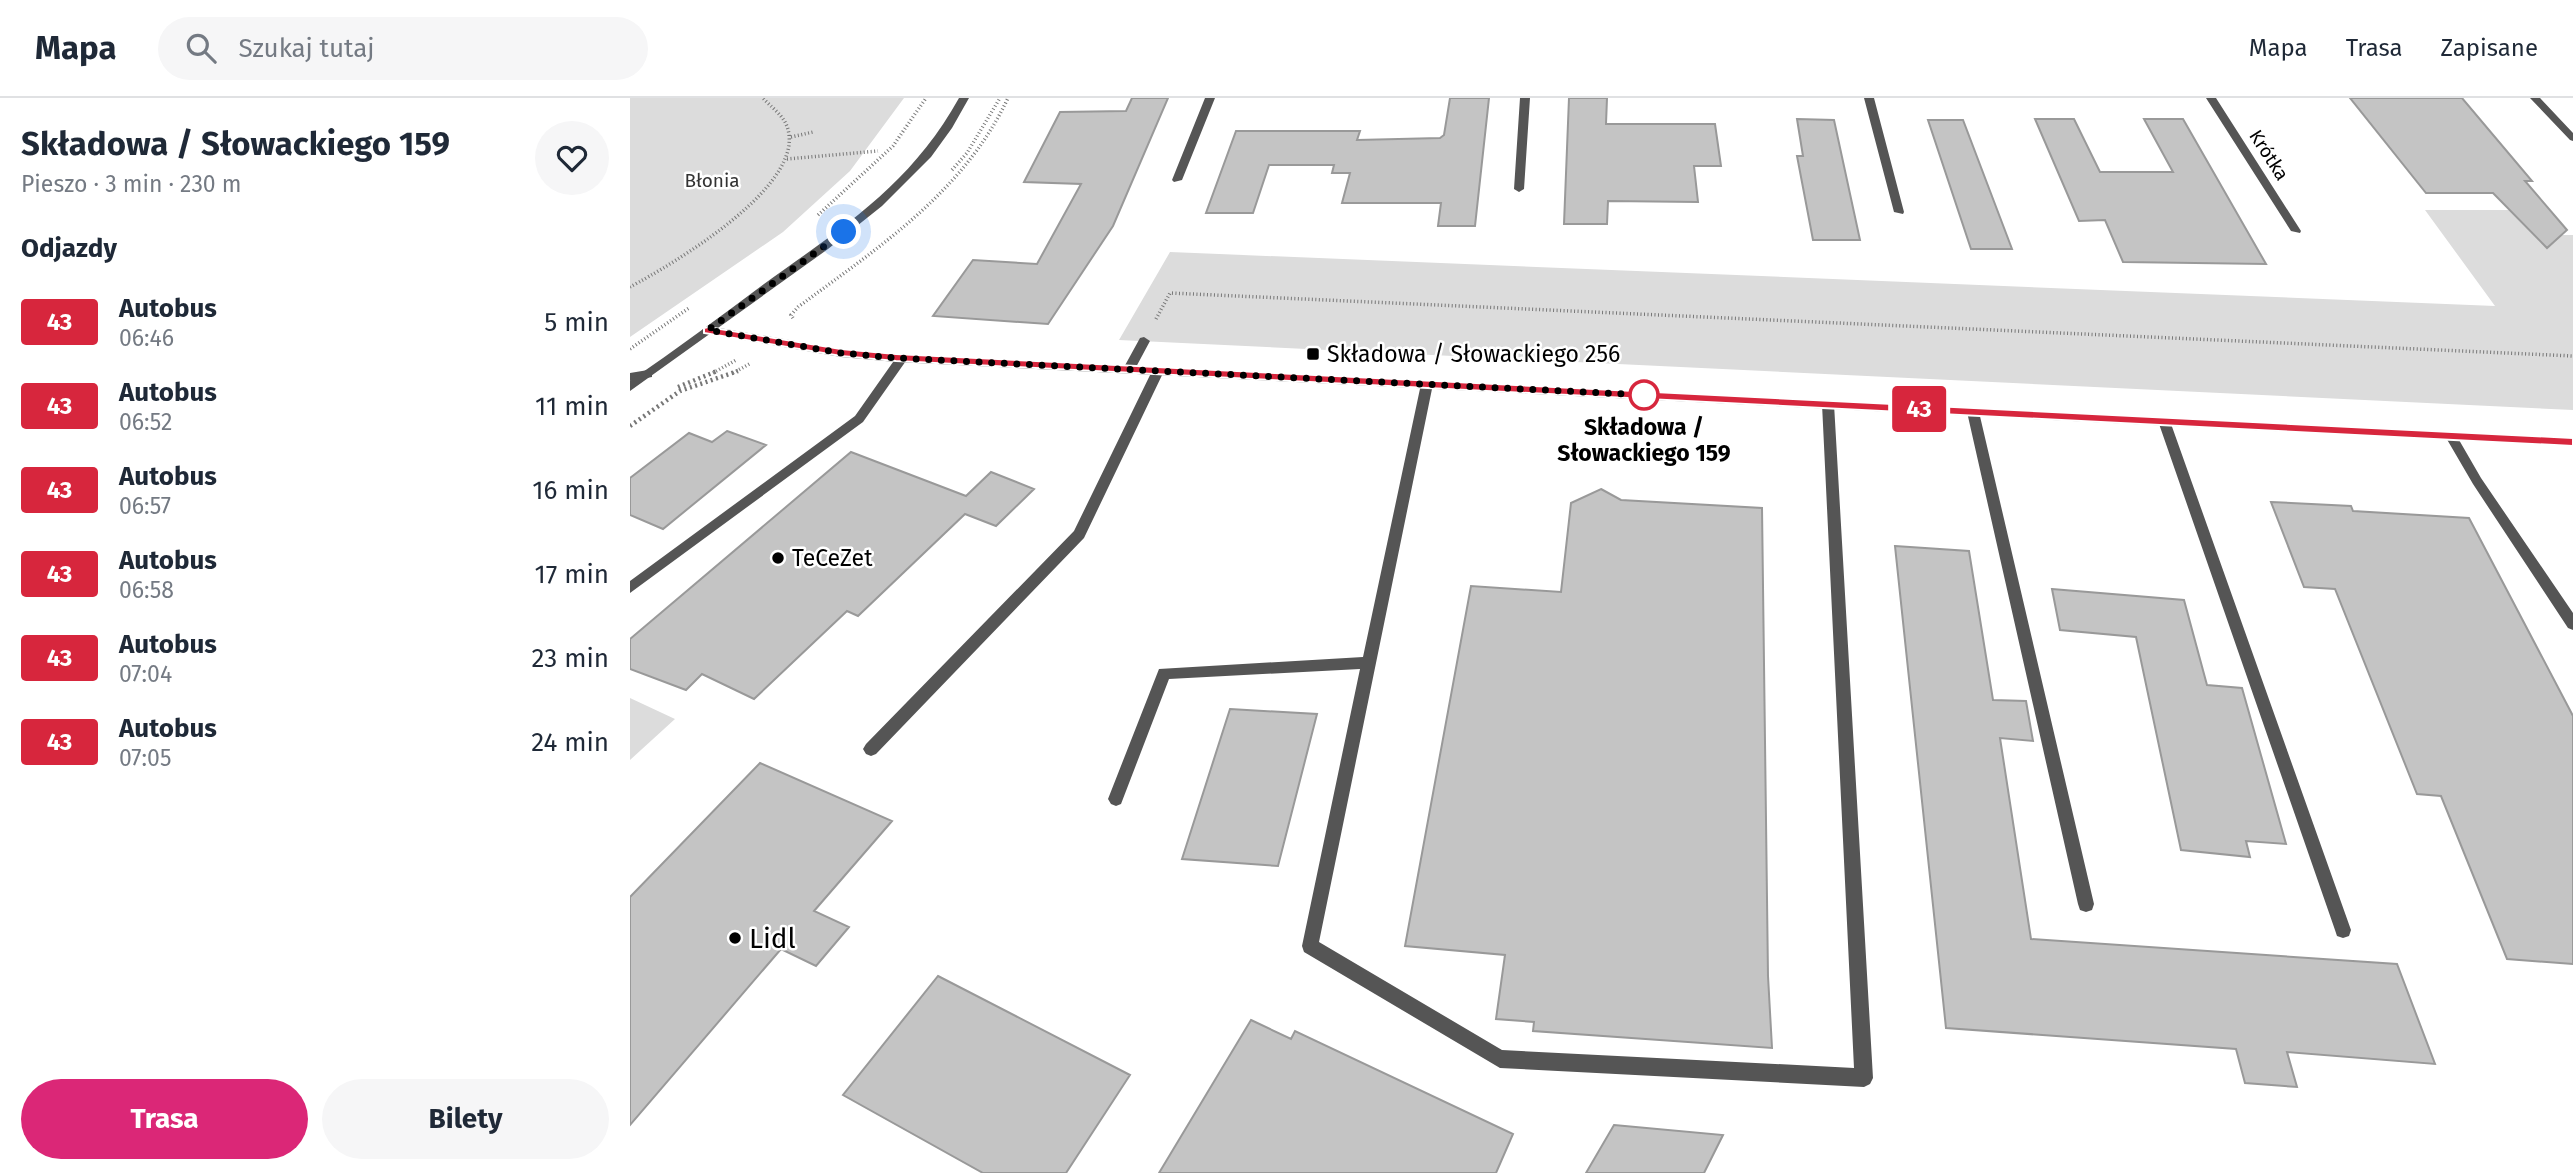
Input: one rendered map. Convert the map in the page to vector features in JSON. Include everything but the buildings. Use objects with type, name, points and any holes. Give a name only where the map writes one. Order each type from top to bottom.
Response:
[{"type":"street","points":[[630,387],[844,232],[880,202],[934,146],[954,120],[964,98]]},
{"type":"street","points":[[1177,180],[1210,98]]},
{"type":"street","points":[[1519,189],[1525,98]]},
{"type":"street","points":[[1869,98],[1899,212]]},
{"type":"street","name":"Krótka","points":[[2211,98],[2296,231]]},
{"type":"street","points":[[2535,98],[2573,138]]},
{"type":"street","points":[[708,330],[773,342],[902,358],[2573,442]]},
{"type":"street","points":[[1129,369],[1144,341]]},
{"type":"street","points":[[630,588],[859,419],[902,358]]},
{"type":"street","points":[[871,749],[1079,534],[1158,371]]},
{"type":"street","points":[[630,377],[648,374]]},
{"type":"street","points":[[1427,384],[1310,946],[1500,1059],[1864,1078],[1828,404]]},
{"type":"street","points":[[1973,412],[2087,904]]},
{"type":"street","points":[[2164,421],[2343,930]]},
{"type":"street","points":[[2451,436],[2477,481],[2573,624]]},
{"type":"street","points":[[1116,799],[1164,673],[1369,663]]},
{"type":"path","points":[[630,287],[690,252],[720,229],[764,191],[787,159],[791,137],[787,120],[777,107],[764,98]]},
{"type":"path","points":[[815,218],[893,146],[926,98]]},
{"type":"path","points":[[631,425],[679,391],[721,374],[740,372],[795,322],[791,315],[798,307],[903,228],[945,188],[976,153],[1008,98]]},
{"type":"path","points":[[791,137],[813,132]]},
{"type":"path","points":[[787,159],[878,151]]},
{"type":"path","points":[[1144,341],[1170,293],[2573,356]]},
{"type":"path","points":[[630,349],[696,304]]},
{"type":"green space","name":"Błonia","points":[[630,98],[904,98],[850,171],[783,232],[630,337]]},
{"type":"green space","points":[[2425,210],[2519,210],[2541,235],[2573,235],[2573,410],[1119,340],[1170,252],[2495,306]]},
{"type":"green space","points":[[630,698],[675,719],[630,760]]},
{"type":"bus line","name":"43","points":[[708,330],[841,353],[896,358],[2573,442]]},
{"type":"place","name":"Składowa / Słowackiego 256","points":[[1313,354]]},
{"type":"place","name":"Składowa / Słowackiego 159","points":[[1644,395]]},
{"type":"place","name":"TeCeZet","points":[[778,558]]},
{"type":"place","name":"Lidl","points":[[735,938]]},
{"type":"route","points":[[844,232],[708,330],[841,353],[896,358],[1644,395]]}]
